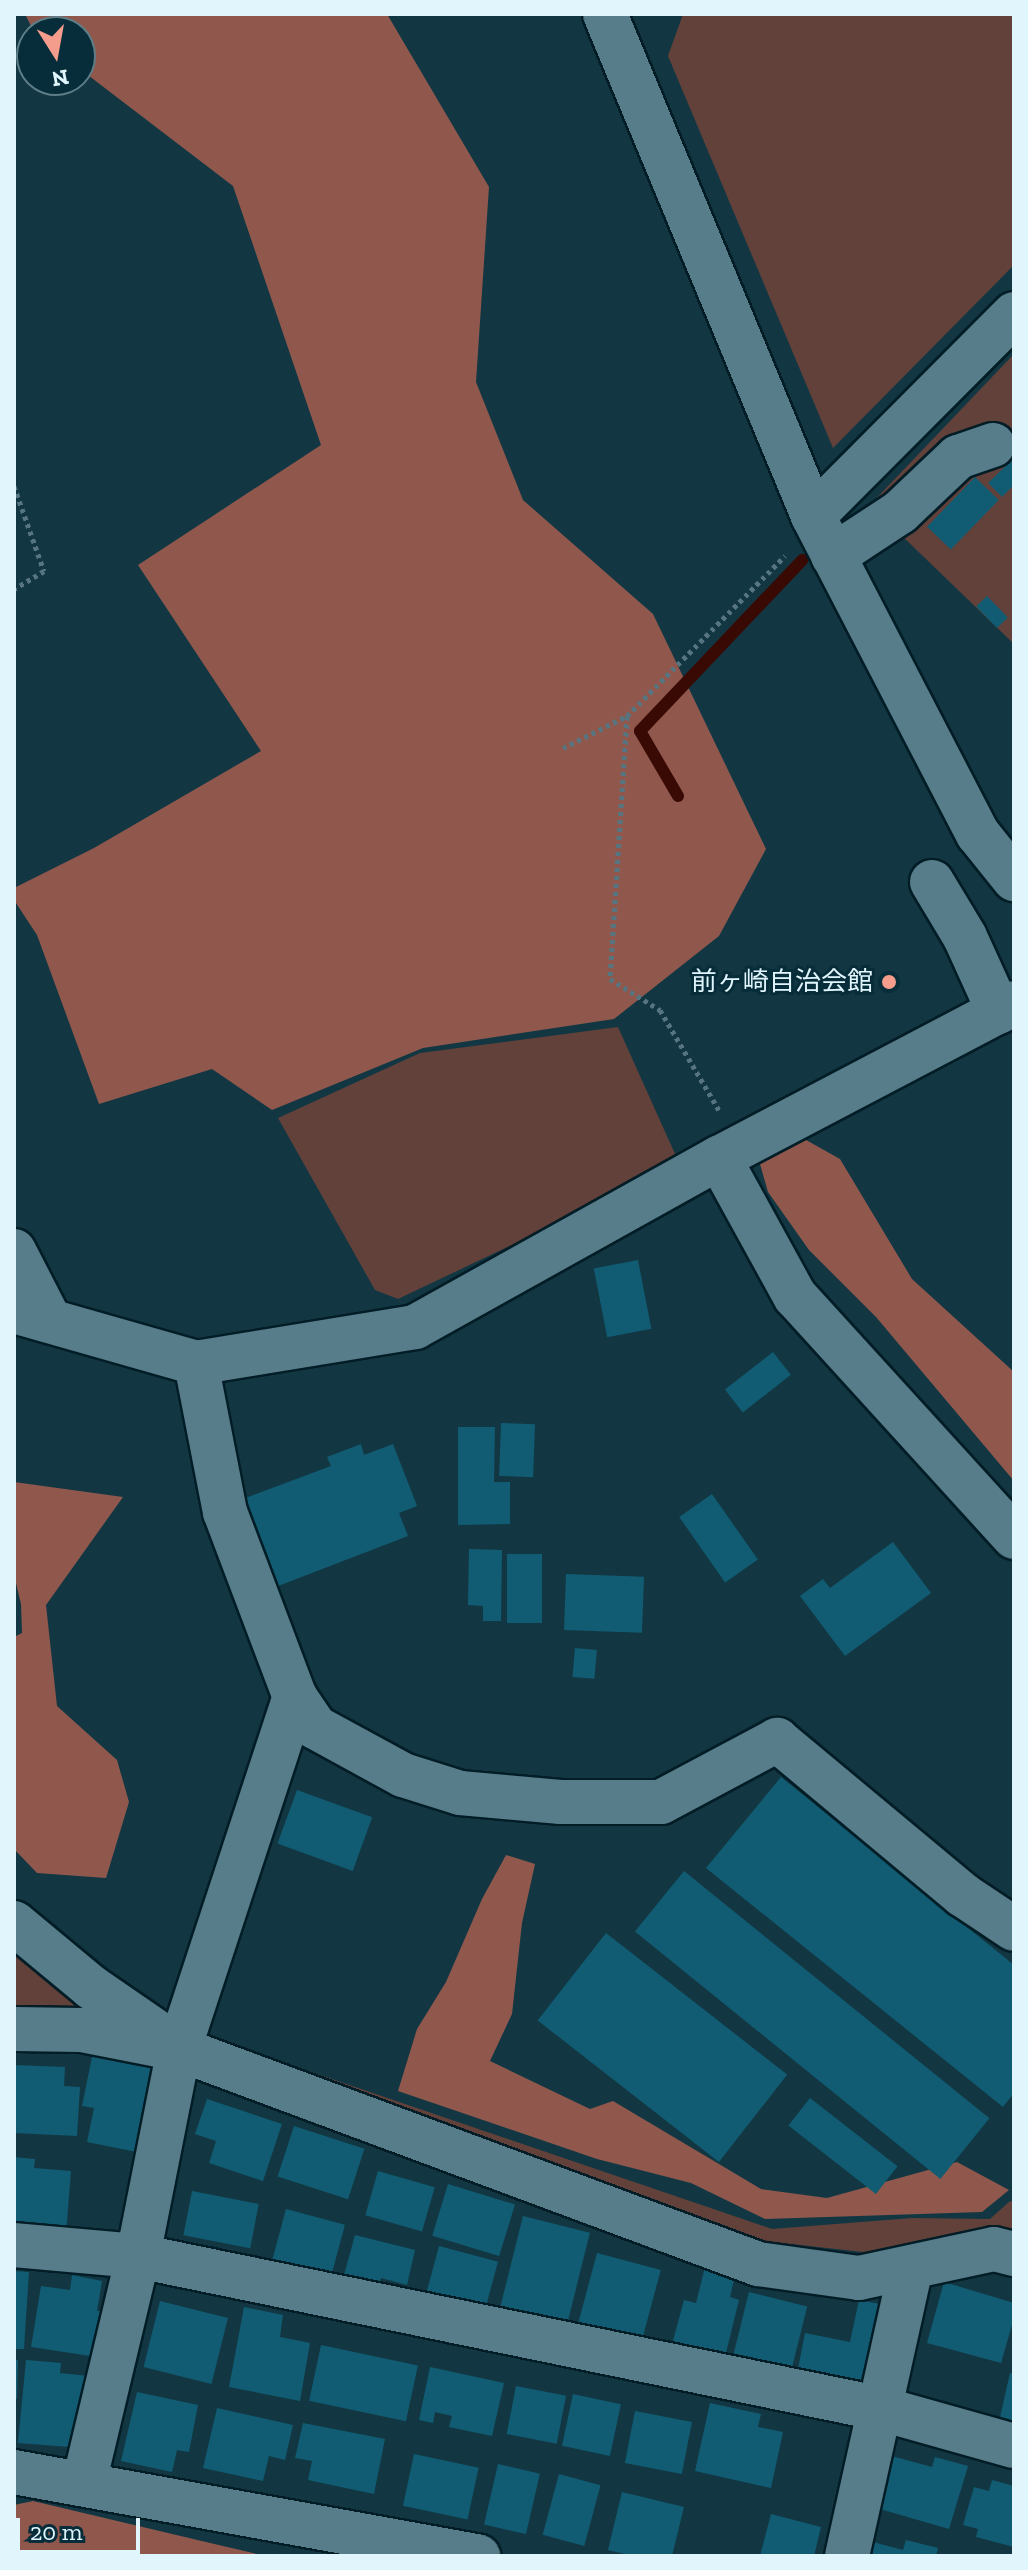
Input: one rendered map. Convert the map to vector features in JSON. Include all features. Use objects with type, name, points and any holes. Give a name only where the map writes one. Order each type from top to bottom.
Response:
[{"type":"street","points":[[605,14],[821,532],[978,834],[1014,879]]},
{"type":"street","points":[[821,532],[1014,314]]},
{"type":"street","points":[[821,532],[900,512],[958,457],[993,445]]},
{"type":"street","points":[[14,1251],[32,1315],[196,1363],[415,1327],[730,1152],[1006,1008],[932,882]]},
{"type":"street","points":[[730,1152],[795,1296],[1014,1537]]},
{"type":"street","points":[[196,1363],[225,1512],[295,1697],[315,1727],[403,1775],[460,1793],[561,1802],[661,1802],[777,1740],[963,1895],[1014,1929]]},
{"type":"street","points":[[84,2483],[138,2256],[179,2049],[295,1697]]},
{"type":"street","points":[[14,1923],[91,1987],[179,2049]]},
{"type":"street","points":[[14,2029],[81,2030],[179,2049],[758,2264],[859,2278],[994,2249],[1014,2254]]},
{"type":"street","points":[[14,2245],[138,2256],[882,2409],[1014,2446]]},
{"type":"street","points":[[847,2556],[911,2268]]},
{"type":"street","points":[[14,2472],[478,2556]]},
{"type":"path","points":[[14,486],[44,571],[14,589]]},
{"type":"path","points":[[563,748],[627,716],[821,532]]},
{"type":"path","points":[[627,716],[610,979],[660,1010],[730,1152]]},
{"type":"shaded area","points":[[387,14],[489,187],[476,382],[523,500],[653,614],[766,849],[719,936],[614,1019],[423,1048],[272,1110],[212,1069],[99,1104],[37,935],[14,900],[14,888],[94,848],[261,751],[138,565],[321,445],[233,186],[96,81],[96,16],[26,16]]},
{"type":"shaded area","points":[[683,14],[1014,14],[1014,265],[833,448],[668,56]]},
{"type":"shaded area","points":[[1014,354],[1014,644],[870,505]]},
{"type":"shaded area","points":[[618,1027],[680,1165],[398,1299],[375,1290],[278,1118],[420,1053]]},
{"type":"shaded area","points":[[790,1131],[840,1159],[912,1279],[1014,1372],[1014,1481],[876,1317],[809,1250],[768,1192],[756,1150]]},
{"type":"shaded area","points":[[14,1482],[123,1497],[46,1605],[57,1706],[117,1760],[129,1802],[106,1878],[37,1873],[14,1849],[14,1637],[22,1633],[21,1604],[14,1575]]},
{"type":"shaded area","points":[[506,1855],[535,1864],[522,1923],[512,2014],[490,2061],[590,2109],[613,2101],[761,2189],[827,2198],[957,2162],[1009,2190],[982,2212],[765,2219],[691,2183],[597,2159],[398,2091],[417,2029],[446,1982],[482,1899]]},
{"type":"shaded area","points":[[14,1945],[78,2000],[70,2015],[14,2017]]},
{"type":"shaded area","points":[[200,2034],[772,2229],[912,2218],[990,2219],[1010,2201],[1014,2202],[1014,2234],[863,2252],[764,2241],[561,2173]]},
{"type":"shaded area","points":[[33,2501],[265,2556],[14,2556],[14,2505]]},
{"type":"building","points":[[1014,458],[1014,485],[1002,497],[988,483]]},
{"type":"building","points":[[975,477],[999,500],[951,550],[927,527]]},
{"type":"building","points":[[987,596],[1008,618],[997,628],[976,606]]},
{"type":"building","points":[[638,1260],[651,1329],[607,1337],[594,1269]]},
{"type":"building","points":[[773,1352],[791,1375],[743,1412],[725,1390]]},
{"type":"building","points":[[501,1423],[535,1424],[533,1477],[499,1476]]},
{"type":"building","points":[[458,1427],[495,1427],[494,1482],[510,1482],[510,1524],[458,1525]]},
{"type":"building","points":[[361,1444],[364,1455],[393,1444],[417,1506],[399,1513],[408,1536],[273,1588],[240,1500],[331,1466],[327,1457]]},
{"type":"building","points":[[712,1494],[758,1560],[725,1582],[679,1517]]},
{"type":"building","points":[[893,1542],[931,1593],[845,1656],[800,1596],[823,1579],[830,1588]]},
{"type":"building","points":[[469,1549],[502,1550],[501,1621],[483,1621],[483,1606],[468,1605]]},
{"type":"building","points":[[507,1554],[542,1554],[542,1623],[507,1623]]},
{"type":"building","points":[[566,1574],[644,1577],[642,1633],[564,1630]]},
{"type":"building","points":[[575,1648],[597,1650],[594,1679],[572,1677]]},
{"type":"building","points":[[781,1777],[1014,1965],[1014,2093],[1003,2107],[706,1868]]},
{"type":"building","points":[[297,1790],[372,1817],[353,1871],[278,1844]]},
{"type":"building","points":[[684,1871],[989,2118],[940,2179],[635,1932]]},
{"type":"building","points":[[606,1933],[787,2075],[719,2162],[538,2020]]},
{"type":"building","points":[[93,2052],[161,2066],[142,2153],[87,2142],[94,2108],[82,2106]]},
{"type":"building","points":[[14,2065],[65,2067],[64,2086],[80,2087],[77,2136],[14,2133]]},
{"type":"building","points":[[810,2098],[897,2166],[876,2194],[788,2126]]},
{"type":"building","points":[[207,2099],[282,2124],[263,2181],[209,2163],[216,2141],[195,2134]]},
{"type":"building","points":[[294,2126],[364,2149],[348,2199],[278,2176]]},
{"type":"building","points":[[14,2157],[35,2159],[34,2168],[71,2171],[66,2234],[14,2231]]},
{"type":"building","points":[[378,2171],[435,2187],[422,2231],[365,2215]]},
{"type":"building","points":[[448,2184],[515,2204],[499,2256],[432,2236]]},
{"type":"building","points":[[192,2191],[259,2204],[250,2248],[183,2235]]},
{"type":"building","points":[[286,2209],[345,2225],[330,2280],[271,2264]]},
{"type":"building","points":[[523,2216],[590,2233],[565,2333],[498,2316]]},
{"type":"building","points":[[355,2235],[415,2250],[407,2285],[381,2278],[376,2295],[341,2286]]},
{"type":"building","points":[[439,2246],[498,2262],[484,2315],[425,2299]]},
{"type":"building","points":[[597,2253],[661,2270],[642,2342],[578,2324]]},
{"type":"building","points":[[706,2263],[736,2271],[730,2297],[739,2300],[724,2361],[671,2348],[684,2300],[696,2303]]},
{"type":"building","points":[[14,2271],[29,2272],[24,2349],[14,2349]]},
{"type":"building","points":[[72,2275],[102,2281],[97,2311],[104,2311],[97,2357],[31,2347],[41,2286],[70,2290]]},
{"type":"building","points":[[944,2282],[1014,2303],[1014,2318],[1001,2363],[927,2343]]},
{"type":"building","points":[[749,2292],[807,2307],[792,2368],[734,2353]]},
{"type":"building","points":[[859,2300],[890,2306],[873,2390],[797,2374],[805,2333],[850,2342]]},
{"type":"building","points":[[160,2301],[228,2318],[211,2384],[144,2367]]},
{"type":"building","points":[[244,2307],[283,2315],[280,2337],[310,2343],[300,2401],[229,2387]]},
{"type":"building","points":[[321,2345],[418,2366],[406,2421],[309,2401]]},
{"type":"building","points":[[14,2360],[18,2360],[17,2399],[14,2399]]},
{"type":"building","points":[[26,2360],[61,2363],[60,2373],[89,2376],[83,2448],[18,2443]]},
{"type":"building","points":[[430,2367],[504,2383],[492,2436],[449,2427],[452,2416],[435,2412],[433,2423],[419,2420]]},
{"type":"building","points":[[1010,2373],[1014,2374],[1014,2426],[999,2422]]},
{"type":"building","points":[[516,2386],[566,2396],[557,2444],[507,2434]]},
{"type":"building","points":[[137,2392],[198,2405],[189,2452],[177,2450],[172,2472],[121,2461]]},
{"type":"building","points":[[573,2394],[621,2404],[610,2456],[562,2446]]},
{"type":"building","points":[[710,2403],[761,2414],[758,2427],[783,2432],[771,2488],[695,2471]]},
{"type":"building","points":[[217,2408],[293,2425],[285,2460],[269,2456],[263,2481],[203,2468]]},
{"type":"building","points":[[635,2411],[692,2422],[682,2474],[625,2463]]},
{"type":"building","points":[[303,2423],[385,2439],[374,2494],[308,2480],[312,2461],[295,2458]]},
{"type":"building","points":[[414,2454],[479,2468],[468,2520],[403,2506]]},
{"type":"building","points":[[888,2455],[932,2467],[935,2457],[968,2466],[949,2529],[873,2507]]},
{"type":"building","points":[[498,2464],[540,2474],[526,2534],[484,2524]]},
{"type":"building","points":[[559,2474],[601,2485],[584,2546],[543,2535]]},
{"type":"building","points":[[992,2480],[1014,2486],[1014,2547],[976,2537],[978,2529],[963,2525],[974,2487],[989,2491]]},
{"type":"building","points":[[622,2492],[684,2507],[672,2556],[633,2556],[608,2550]]},
{"type":"building","points":[[771,2514],[821,2527],[814,2556],[760,2556]]},
{"type":"building","points":[[906,2540],[938,2548],[936,2556],[869,2556],[873,2542],[903,2550]]},
{"type":"waterway","points":[[678,796],[640,731],[802,560]]},
{"type":"place","name":"前ヶ崎自治会館","points":[[889,982]]}]
